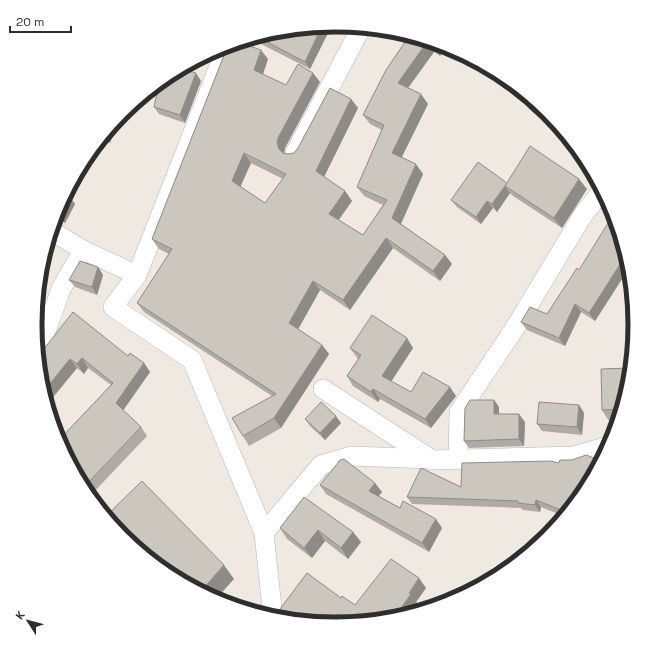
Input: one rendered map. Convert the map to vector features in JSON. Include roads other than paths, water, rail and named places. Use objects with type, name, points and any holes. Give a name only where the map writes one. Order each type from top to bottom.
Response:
[{"type":"street","points":[[295,153],[358,33]]},
{"type":"street","points":[[224,54],[137,275],[112,307],[192,360],[264,533],[272,610]]},
{"type":"street","points":[[458,459],[459,412],[513,331],[583,215],[598,196]]},
{"type":"street","points":[[57,234],[83,250],[137,275]]},
{"type":"street","points":[[43,340],[61,289],[83,250]]},
{"type":"street","points":[[323,389],[432,460]]},
{"type":"street","points":[[264,533],[321,465],[351,456],[432,460],[574,456],[599,449]]}]
